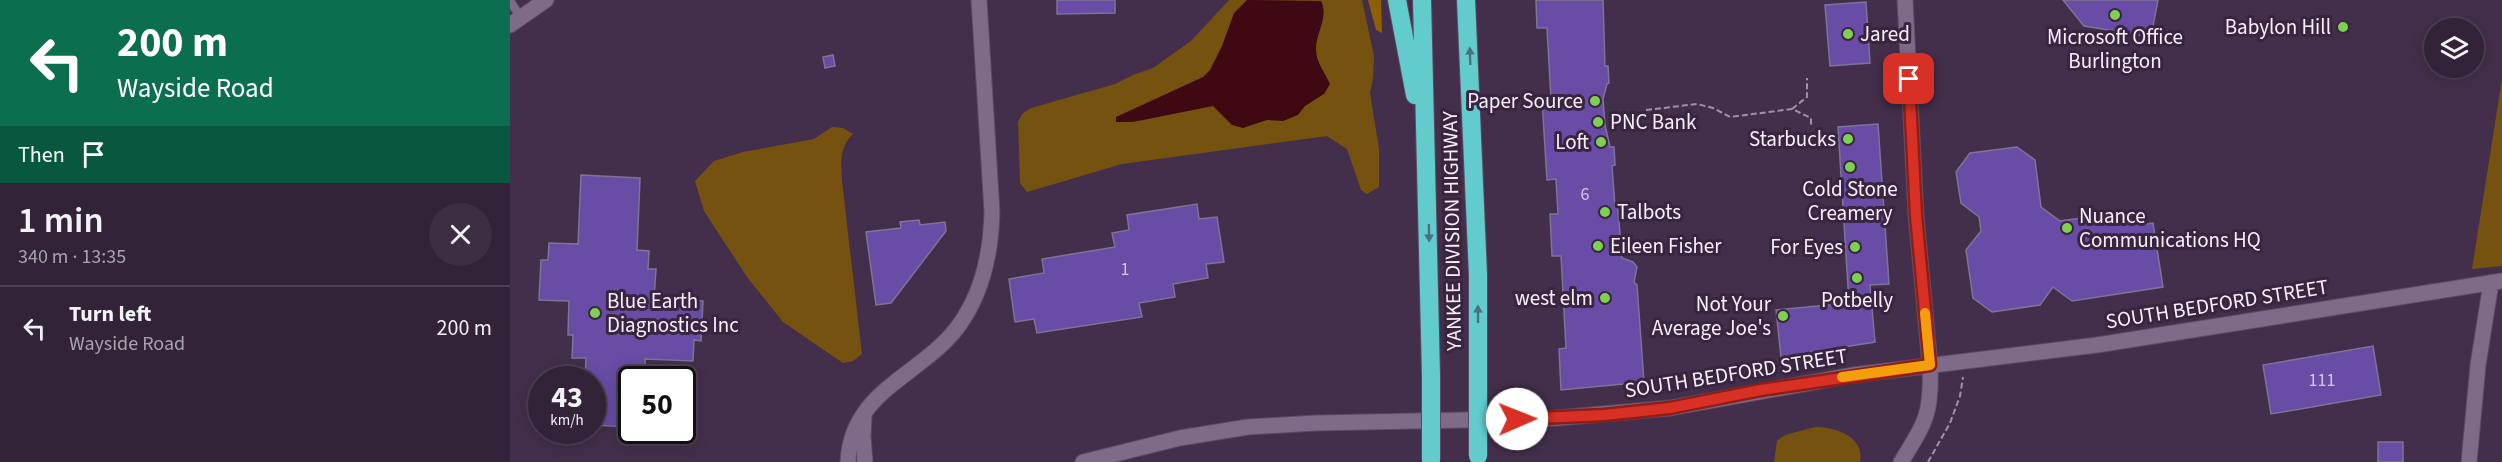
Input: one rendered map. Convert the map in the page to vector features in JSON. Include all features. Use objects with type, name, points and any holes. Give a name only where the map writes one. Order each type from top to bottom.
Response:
[{"type":"highway","points":[[1397,0],[1426,175]]},
{"type":"highway","name":"YANKEE DIVISION HIGHWAY","points":[[1422,0],[1431,461]]},
{"type":"highway","name":"YANKEE DIVISION HIGHWAY","points":[[1466,0],[1478,274],[1478,459]]},
{"type":"main road","points":[[516,21],[546,0]]},
{"type":"main road","points":[[848,462],[853,434],[872,401],[934,351],[958,327],[974,298],[986,265],[991,242],[992,212],[979,0]]},
{"type":"main road","points":[[1901,462],[1928,417],[1931,386],[1916,215],[1905,0]]},
{"type":"main road","points":[[2469,462],[2478,365],[2497,282]]},
{"type":"main road","name":"SOUTH BEDFORD STREET","points":[[1083,462],[1180,438],[1248,428],[1316,423],[1557,418],[1670,408],[1761,390],[1930,365],[2097,345],[2497,282]]},
{"type":"main road","points":[[865,462],[863,436],[866,411]]},
{"type":"lane","points":[[510,1],[516,21]]},
{"type":"path","points":[[1646,110],[1697,104],[1713,108],[1730,117],[1792,109],[1807,97],[1807,78]]},
{"type":"path","points":[[1792,109],[1811,118],[1811,127]]},
{"type":"path","points":[[1928,462],[1943,439],[1960,396],[1964,361]]},
{"type":"shaded area","points":[[1229,0],[1362,0],[1374,56],[1370,93],[1379,149],[1379,187],[1367,194],[1361,190],[1347,149],[1327,136],[1122,164],[1027,192],[1020,183],[1018,122],[1022,114],[1031,108],[1115,84],[1153,68],[1191,41]]},
{"type":"shaded area","points":[[1247,0],[1321,1],[1324,13],[1316,54],[1330,84],[1324,94],[1305,106],[1298,115],[1283,121],[1267,120],[1243,128],[1232,125],[1213,106],[1133,122],[1116,122],[1116,117],[1203,77],[1210,70],[1222,46],[1234,13]]},
{"type":"shaded area","points":[[1368,0],[1381,0],[1382,33],[1376,30]]},
{"type":"shaded area","points":[[2502,79],[2502,266],[2472,269]]},
{"type":"shaded area","points":[[832,127],[843,128],[853,134],[845,144],[841,168],[862,354],[853,361],[843,363],[783,322],[747,277],[704,211],[695,181],[714,161],[743,152],[814,139]]},
{"type":"shaded area","points":[[1815,427],[1839,431],[1853,440],[1858,446],[1860,462],[1774,462],[1777,441],[1785,435]]},
{"type":"building","points":[[1057,0],[1115,0],[1115,13],[1057,14]]},
{"type":"building","points":[[1536,0],[1603,0],[1605,66],[1608,66],[1609,83],[1603,99],[1605,125],[1610,147],[1614,147],[1615,165],[1612,166],[1622,258],[1633,262],[1637,267],[1634,282],[1637,285],[1644,382],[1561,390],[1559,349],[1566,348],[1561,256],[1552,256],[1550,214],[1558,214],[1556,179],[1547,180],[1542,100],[1551,99],[1547,28],[1537,28]]},
{"type":"building","name":"Microsoft Office Burlington","points":[[2063,0],[2158,0],[2151,37],[2084,26]]},
{"type":"building","name":"Jared","points":[[1866,2],[1870,63],[1830,66],[1825,5]]},
{"type":"building","points":[[833,55],[835,66],[825,68],[823,57]]},
{"type":"building","points":[[1878,124],[1889,284],[1870,285],[1875,342],[1781,357],[1776,310],[1849,303],[1838,127]]},
{"type":"building","name":"Nuance Communications HQ","points":[[2017,147],[2035,160],[2041,207],[2060,221],[2117,213],[2139,225],[2153,223],[2163,287],[2072,301],[2053,287],[2040,305],[1992,312],[1973,298],[1966,250],[1981,231],[1979,217],[1961,203],[1956,172],[1970,153]]},
{"type":"building","points":[[581,175],[640,178],[637,250],[649,251],[648,269],[656,269],[654,299],[703,301],[701,341],[694,340],[693,361],[645,359],[645,366],[618,366],[618,426],[606,426],[606,366],[586,366],[586,358],[572,358],[573,335],[568,335],[569,301],[539,300],[541,260],[548,260],[549,243],[578,244]]},
{"type":"building","points":[[1197,204],[1199,219],[1217,217],[1224,262],[1206,264],[1208,278],[1173,284],[1175,297],[1139,303],[1142,317],[1037,333],[1034,319],[1015,322],[1009,279],[1044,273],[1042,259],[1115,247],[1112,233],[1129,230],[1127,215]]},
{"type":"building","points":[[919,220],[920,225],[945,222],[946,231],[891,303],[876,305],[866,232],[901,228],[900,222]]},
{"type":"building","points":[[2373,346],[2381,395],[2271,414],[2263,365]]},
{"type":"building","points":[[2378,442],[2403,442],[2403,462],[2378,462]]},
{"type":"slow traffic","points":[[1842,377],[1930,365],[1925,313]]},
{"type":"place","name":"Microsoft Office Burlington","points":[[2115,15]]},
{"type":"place","name":"Babylon Hill","points":[[2343,27]]},
{"type":"place","name":"Jared","points":[[1848,34]]},
{"type":"place","name":"Paper Source","points":[[1595,101]]},
{"type":"place","name":"PNC Bank","points":[[1598,122]]},
{"type":"place","name":"Starbucks","points":[[1848,139]]},
{"type":"place","name":"Loft","points":[[1601,142]]},
{"type":"place","name":"Cold Stone Creamery","points":[[1850,167]]},
{"type":"place","name":"Talbots","points":[[1605,212]]},
{"type":"place","name":"Nuance Communications HQ","points":[[2067,228]]},
{"type":"place","name":"Eileen Fisher","points":[[1598,246]]},
{"type":"place","name":"For Eyes","points":[[1855,247]]},
{"type":"place","name":"Potbelly","points":[[1857,278]]},
{"type":"place","name":"west elm","points":[[1605,298]]},
{"type":"place","name":"Blue Earth Diagnostics Inc","points":[[595,313]]},
{"type":"place","name":"Not Your Average Joe's","points":[[1783,316]]},
{"type":"route","points":[[1517,419],[1604,415],[1670,408],[1761,390],[1930,365],[1916,215],[1909,79]]}]
